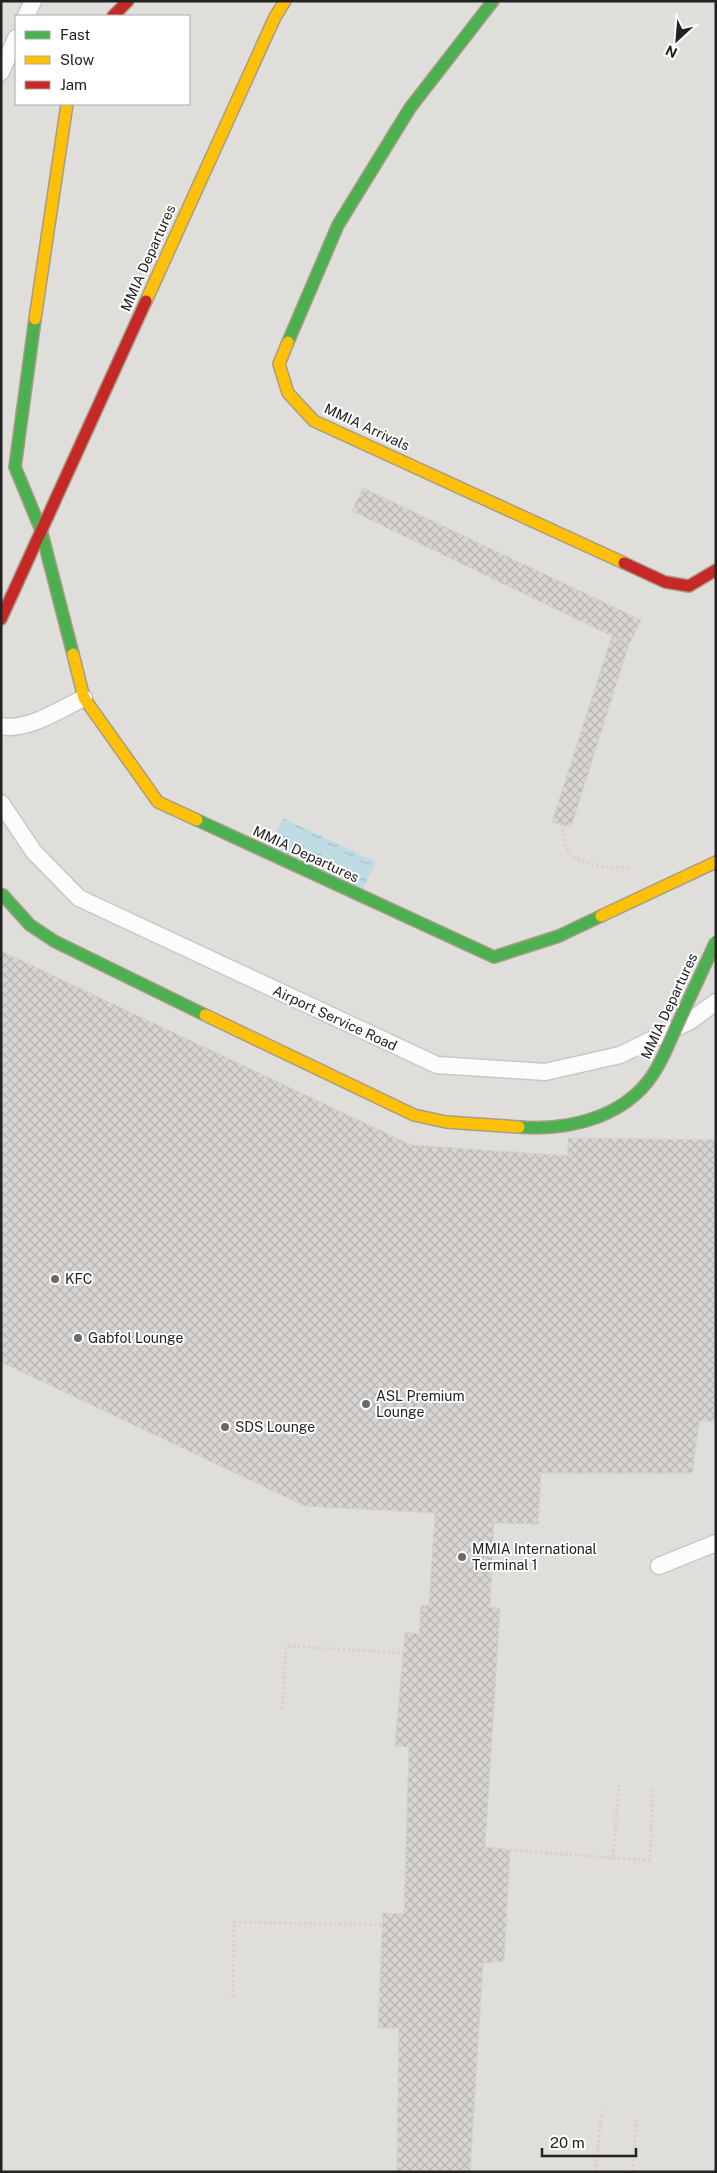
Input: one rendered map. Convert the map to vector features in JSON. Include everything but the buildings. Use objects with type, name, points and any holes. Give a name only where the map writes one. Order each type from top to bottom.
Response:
[{"type":"main road","points":[[114,15],[128,1]]},
{"type":"main road","name":"MMIA Departures","points":[[1,619],[249,74],[285,1]]},
{"type":"main road","name":"MMIA Arrivals","points":[[493,1],[410,108],[338,225],[279,364],[288,393],[314,421],[665,582],[689,586],[716,570]]},
{"type":"main road","name":"MMIA Departures","points":[[67,105],[52,195],[15,467],[41,530],[84,698],[158,802],[494,957],[559,936],[716,862]]},
{"type":"main road","name":"MMIA Departures","points":[[1,893],[30,925],[54,941],[414,1115],[446,1122],[534,1128],[572,1125],[606,1114],[644,1086],[658,1067],[716,941]]},
{"type":"lane","points":[[26,15],[32,1]]},
{"type":"lane","points":[[1,72],[15,40]]},
{"type":"lane","points":[[1,726],[11,728],[26,725],[84,698]]},
{"type":"lane","name":"Airport Service Road","points":[[1,803],[34,852],[79,898],[438,1065],[545,1072],[620,1055],[690,1021],[716,1002]]},
{"type":"lane","points":[[659,1566],[716,1543]]},
{"type":"path","points":[[562,824],[565,845],[575,857],[589,864],[640,868]]},
{"type":"path","points":[[282,1709],[286,1646],[403,1653]]},
{"type":"path","points":[[613,1858],[619,1785]]},
{"type":"path","points":[[510,1850],[650,1860],[653,1786]]},
{"type":"path","points":[[233,1997],[234,1922],[383,1925]]},
{"type":"path","points":[[595,2172],[602,2111]]},
{"type":"path","points":[[632,2172],[636,2120]]},
{"type":"shaded area","points":[[1,1],[716,1],[716,2172],[1,2172]]},
{"type":"water","points":[[283,818],[376,862],[357,901],[264,857]]},
{"type":"traffic: fast","points":[[288,342],[338,225],[410,108],[493,1]]},
{"type":"traffic: fast","points":[[35,319],[15,467],[41,530],[73,654]]},
{"type":"traffic: fast","points":[[197,820],[494,957],[559,936],[601,916]]},
{"type":"traffic: fast","points":[[1,893],[30,925],[54,941],[205,1015]]},
{"type":"traffic: fast","points":[[519,1127],[539,1128],[579,1123],[598,1117],[632,1097],[646,1083],[661,1061],[716,941]]},
{"type":"traffic: slow","points":[[146,301],[275,17],[285,1]]},
{"type":"traffic: slow","points":[[35,319],[67,105]]},
{"type":"traffic: slow","points":[[288,342],[279,364],[288,393],[314,421],[624,563]]},
{"type":"traffic: slow","points":[[73,654],[84,698],[158,802],[197,820]]},
{"type":"traffic: slow","points":[[601,916],[716,862]]},
{"type":"traffic: slow","points":[[205,1015],[414,1115],[446,1122],[519,1127]]},
{"type":"traffic: jam","points":[[114,15],[128,1]]},
{"type":"traffic: jam","points":[[1,619],[146,301]]},
{"type":"traffic: jam","points":[[624,563],[665,582],[689,586],[716,570]]},
{"type":"place","name":"KFC","points":[[55,1279]]},
{"type":"place","name":"Gabfol Lounge","points":[[78,1338]]},
{"type":"place","name":"ASL Premium Lounge","points":[[366,1404]]},
{"type":"place","name":"SDS Lounge","points":[[225,1427]]},
{"type":"place","name":"MMIA International Terminal 1","points":[[462,1557]]}]
